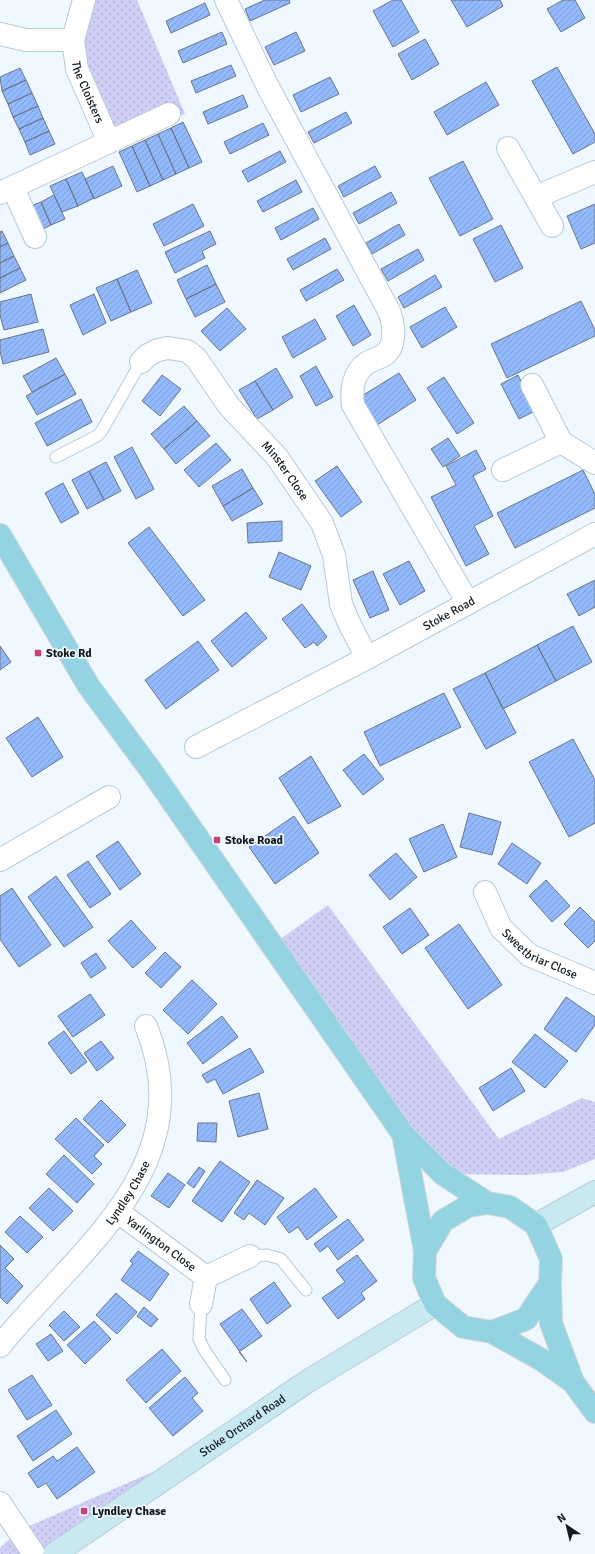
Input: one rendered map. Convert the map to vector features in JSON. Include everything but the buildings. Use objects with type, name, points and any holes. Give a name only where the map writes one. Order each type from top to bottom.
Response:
[{"type":"main road","points":[[0,535],[88,685],[152,772],[403,1134],[442,1174],[487,1203]]},
{"type":"main road","points":[[403,1134],[425,1251],[424,1278],[434,1304],[463,1327],[492,1332],[542,1360],[573,1382]]},
{"type":"main road","points":[[425,1251],[443,1221],[468,1206],[487,1203],[510,1207],[536,1225],[551,1259],[551,1322],[573,1382],[595,1412]]},
{"type":"main road","points":[[492,1332],[526,1319],[550,1283]]},
{"type":"street","name":"The Cloisters","points":[[84,0],[74,40],[77,69],[109,142]]},
{"type":"street","points":[[226,0],[268,87],[389,311],[393,328],[389,350],[384,355],[366,363],[360,370],[352,385],[353,405],[468,603]]},
{"type":"street","points":[[0,34],[26,40],[74,40]]},
{"type":"street","points":[[35,237],[6,190],[169,114]]},
{"type":"street","points":[[508,148],[552,226]]},
{"type":"street","points":[[536,197],[595,172]]},
{"type":"street","name":"Minster Close","points":[[141,362],[148,355],[158,350],[173,348],[187,351],[196,358],[229,406],[277,457],[322,523],[334,555],[341,604],[348,624],[367,658]]},
{"type":"street","points":[[532,385],[561,442],[595,463]]},
{"type":"street","points":[[503,470],[561,442]]},
{"type":"street","name":"Stoke Road","points":[[196,747],[367,658],[595,534]]},
{"type":"street","points":[[0,860],[109,797]]},
{"type":"street","name":"Sweetbriar Close","points":[[485,892],[501,928],[529,955],[595,983]]},
{"type":"street","name":"Lyndley Chase","points":[[0,1346],[81,1257],[117,1211],[142,1172],[151,1153],[161,1111],[162,1090],[154,1047],[146,1026]]},
{"type":"street","points":[[536,1225],[595,1192]]},
{"type":"street","name":"Yarlington Close","points":[[117,1211],[206,1276]]},
{"type":"street","name":"Yarlington Close","points":[[206,1276],[250,1256]]},
{"type":"street","name":"Yarlington Close","points":[[201,1304],[206,1276]]},
{"type":"street","name":"Stoke Orchard Road","points":[[54,1554],[308,1381],[434,1304]]},
{"type":"street","points":[[0,1502],[34,1554]]},
{"type":"lane","points":[[56,458],[97,436],[101,432],[141,362]]},
{"type":"lane","points":[[250,1256],[267,1256],[281,1259],[306,1290]]},
{"type":"lane","points":[[201,1304],[198,1339],[225,1380]]},
{"type":"shaded area","points":[[84,0],[137,0],[185,114],[109,142],[77,69]]},
{"type":"shaded area","points":[[328,905],[499,1139],[582,1098],[595,1102],[595,1159],[563,1172],[525,1175],[443,1174],[272,945]]},
{"type":"shaded area","points":[[214,1445],[54,1554],[0,1554],[0,1548],[18,1531]]},
{"type":"place","name":"Stoke Rd","points":[[38,653]]},
{"type":"place","name":"Stoke Road","points":[[217,840]]},
{"type":"place","name":"Lyndley Chase","points":[[84,1511]]}]
